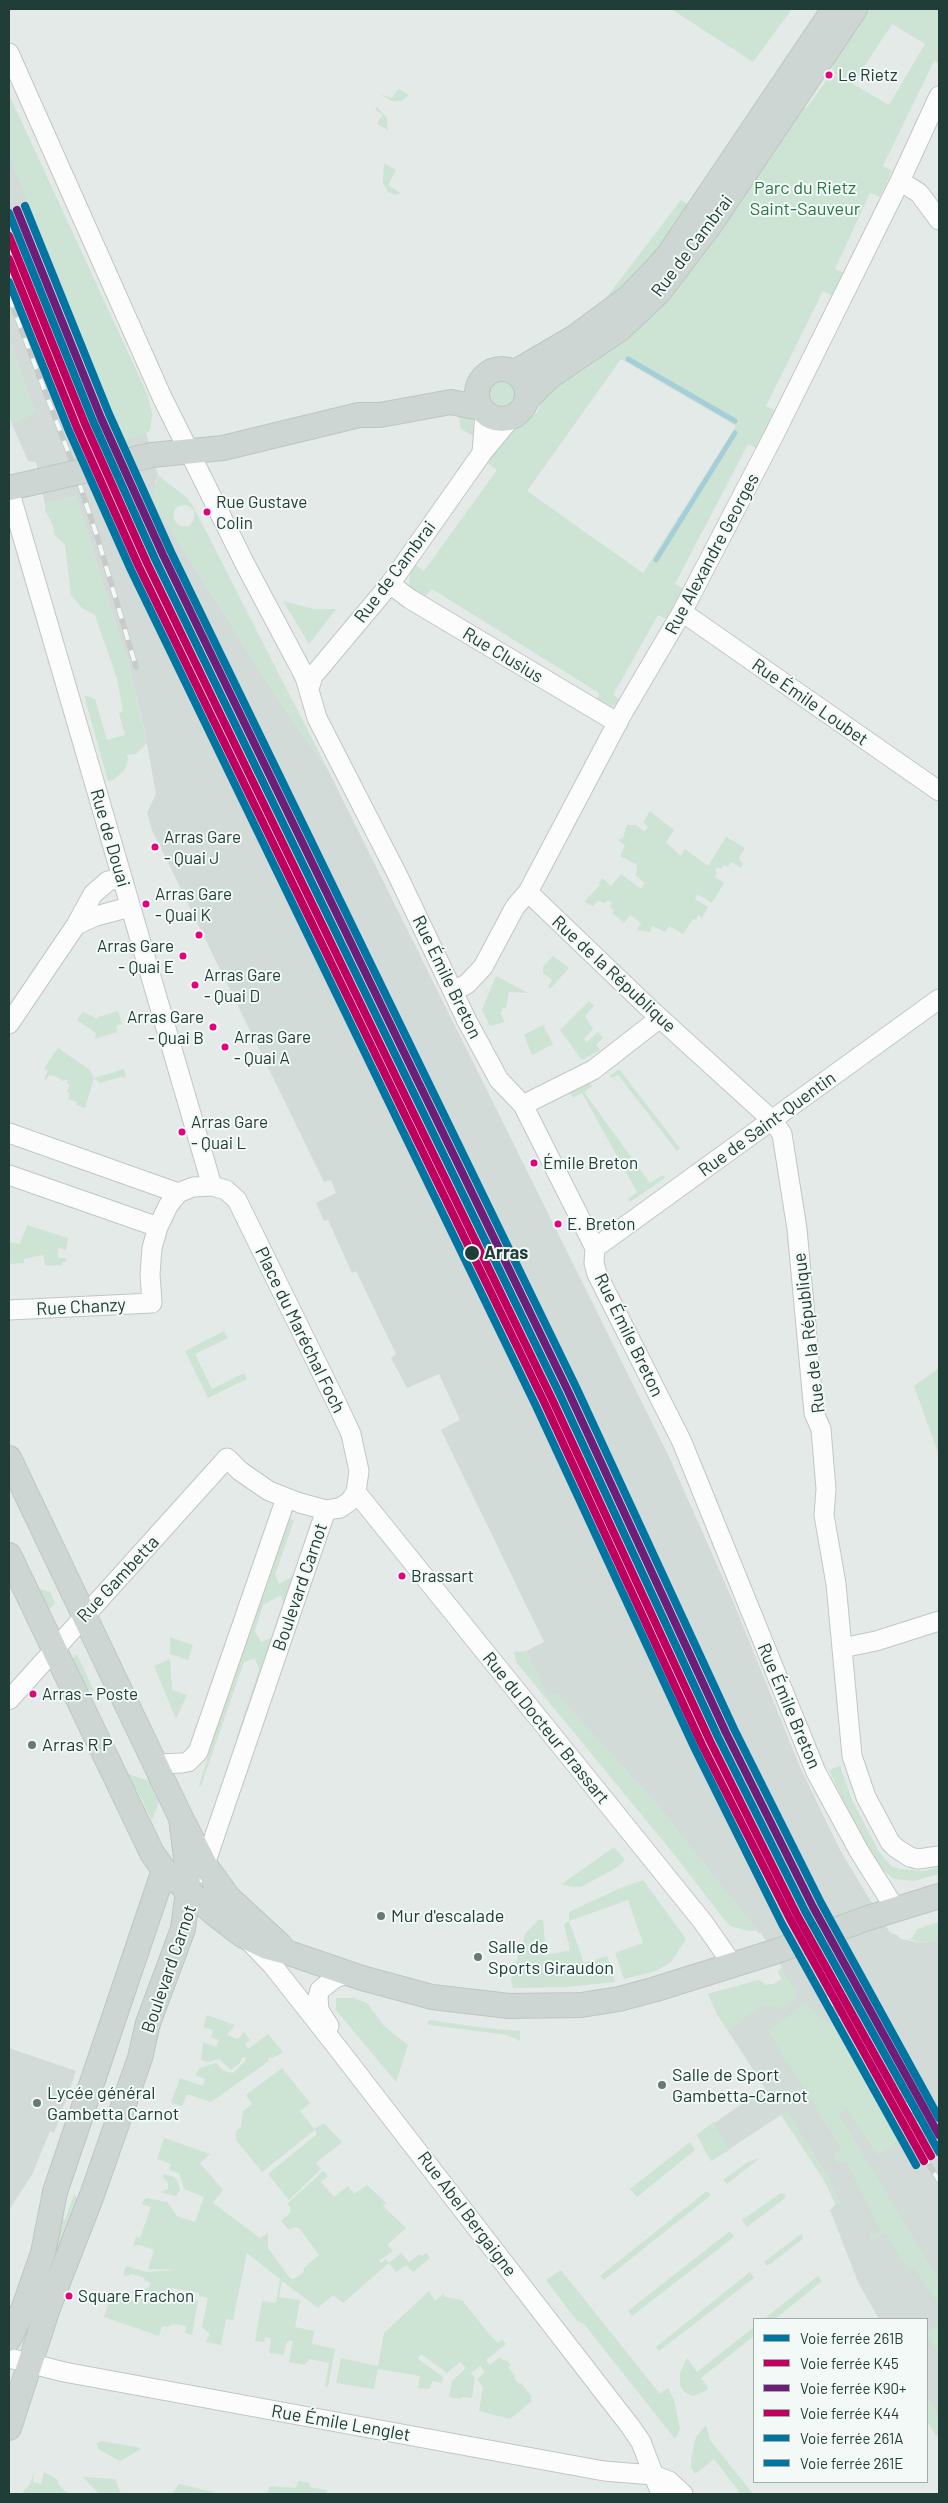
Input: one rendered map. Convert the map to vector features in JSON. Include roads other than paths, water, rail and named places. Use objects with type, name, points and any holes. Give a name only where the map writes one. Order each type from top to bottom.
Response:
[{"type":"main road","name":"Rue de Cambrai","points":[[515,372],[575,337],[611,311],[629,297],[656,269],[669,254],[834,9]]},
{"type":"main road","name":"Rue de Cambrai","points":[[527,399],[549,377],[620,329],[664,286],[710,225],[855,9]]},
{"type":"main road","points":[[9,489],[152,455],[187,450],[223,448],[359,415],[380,415],[451,402],[482,410],[501,420],[511,418],[521,410],[527,399],[525,384],[515,372],[497,369],[481,379],[381,402],[359,415]]},
{"type":"main road","points":[[481,379],[476,393],[482,410]]},
{"type":"main road","points":[[9,1458],[157,1764],[181,1818],[195,1878],[221,1904],[242,1934],[267,1947],[347,1974],[404,1990],[466,2002],[509,2006],[581,2005],[619,1999],[734,1965],[939,1896]]},
{"type":"main road","points":[[9,1555],[145,1842],[164,1870],[195,1878],[221,1904],[286,1952]]},
{"type":"main road","name":"Boulevard Carnot","points":[[9,2339],[20,2316],[43,2253],[55,2192],[164,1870]]},
{"type":"main road","name":"Boulevard Carnot","points":[[9,2428],[19,2360],[62,2269],[92,2195],[140,2058],[148,2023],[184,1923],[195,1878]]},
{"type":"main road","points":[[184,1923],[196,1913],[206,1912],[221,1904]]},
{"type":"street","points":[[9,53],[187,450],[310,689]]},
{"type":"street","name":"Rue Alexandre Georges","points":[[454,991],[467,984],[483,967],[515,907],[528,892],[618,722],[682,612],[775,432],[900,181],[939,96]]},
{"type":"street","points":[[900,181],[919,194],[939,220]]},
{"type":"street","points":[[482,410],[482,453]]},
{"type":"street","name":"Rue de Cambrai","points":[[310,689],[313,676],[390,584],[482,453],[511,418]]},
{"type":"street","name":"Rue de Douai","points":[[9,489],[28,562],[212,1186]]},
{"type":"street","points":[[9,538],[28,562]]},
{"type":"street","name":"Rue Clusius","points":[[390,584],[410,599],[599,713],[618,722]]},
{"type":"street","name":"Rue Émile Loubet","points":[[682,612],[939,791]]},
{"type":"street","name":"Rue Émile Breton","points":[[310,689],[317,718],[364,808],[499,1080],[523,1104],[595,1248],[594,1263],[597,1274],[682,1442],[816,1772],[859,1851],[888,1912]]},
{"type":"street","points":[[9,1024],[76,925],[98,888],[108,881],[122,878]]},
{"type":"street","name":"Rue de la République","points":[[528,892],[773,1121],[782,1134],[797,1229],[814,1413],[821,1429],[826,1488],[824,1515],[836,1584],[848,1732],[857,1772],[866,1797],[890,1842],[903,1854],[918,1859],[939,1856]]},
{"type":"street","points":[[76,925],[96,916],[130,907]]},
{"type":"street","name":"Rue de Saint-Quentin","points":[[595,1248],[939,999]]},
{"type":"street","points":[[523,1104],[592,1070],[666,1023]]},
{"type":"street","points":[[9,1133],[178,1193]]},
{"type":"street","points":[[9,1175],[158,1227],[168,1206],[178,1193],[193,1187],[212,1186]]},
{"type":"street","name":"Place du Maréchal Foch","points":[[212,1186],[226,1190],[237,1200],[352,1434],[359,1471],[356,1492]]},
{"type":"street","name":"Rue Chanzy","points":[[9,1310],[152,1303],[150,1266],[158,1227]]},
{"type":"street","name":"Rue Gambetta","points":[[9,1700],[227,1458],[255,1482],[286,1498]]},
{"type":"street","points":[[157,1764],[188,1762],[198,1752],[286,1498],[326,1510],[343,1506],[356,1492]]},
{"type":"street","name":"Rue du Docteur Brassart","points":[[356,1492],[703,1922],[734,1965]]},
{"type":"street","name":"Boulevard Carnot","points":[[195,1878],[326,1510]]},
{"type":"street","points":[[842,1648],[939,1621]]},
{"type":"street","name":"Rue Abel Bergaigne","points":[[242,1934],[273,1966],[333,2042],[630,2426],[641,2442],[661,2494]]},
{"type":"street","points":[[333,2042],[330,2027],[320,2010],[318,1997],[320,1990],[335,1978],[347,1974]]},
{"type":"street","name":"Rue Émile Lenglet","points":[[19,2360],[64,2372],[443,2442],[604,2471],[653,2475]]},
{"type":"street","points":[[653,2475],[669,2481],[683,2494]]},
{"type":"waterway","points":[[628,359],[735,421]]},
{"type":"waterway","points":[[656,560],[735,433]]},
{"type":"railway","points":[[9,297],[72,462],[97,536],[136,667]]},
{"type":"railway","points":[[813,1980],[895,2087],[939,2152]]},
{"type":"railway","points":[[866,2060],[939,2181]]},
{"type":"rail line","name":"261A","points":[[25,206],[109,414],[171,552],[576,1387],[734,1729],[821,1903],[939,2118]]},
{"type":"rail line","name":"K90+","points":[[17,210],[101,418],[163,555],[568,1391],[726,1733],[813,1907],[939,2135]]},
{"type":"rail line","name":"261B","points":[[9,213],[93,421],[155,559],[560,1395],[718,1737],[805,1911],[939,2152]]},
{"type":"rail line","name":"K45","points":[[9,236],[85,424],[147,563],[552,1399],[710,1741],[797,1915],[931,2156]]},
{"type":"rail line","name":"K44","points":[[9,259],[77,428],[139,567],[544,1402],[702,1745],[790,1919],[924,2161]]},
{"type":"rail line","name":"261E","points":[[9,282],[69,431],[131,570],[536,1406],[695,1749],[782,1924],[916,2165]]},
{"type":"place","name":"Le Rietz","points":[[829,75]]},
{"type":"place","name":"Rue Gustave Colin","points":[[207,512]]},
{"type":"place","name":"Arras Gare - Quai J","points":[[155,847]]},
{"type":"place","name":"Arras Gare - Quai K","points":[[146,904]]},
{"type":"place","name":"Arras Gare - Quai E","points":[[183,956]]},
{"type":"place","name":"Arras Gare - Quai D","points":[[195,985]]},
{"type":"place","name":"Arras Gare - Quai B","points":[[213,1027]]},
{"type":"place","name":"Arras Gare - Quai A","points":[[225,1047]]},
{"type":"place","name":"Arras Gare - Quai L","points":[[182,1132]]},
{"type":"place","name":"Émile Breton","points":[[534,1163]]},
{"type":"place","name":"E. Breton","points":[[558,1224]]},
{"type":"place","name":"Arras","points":[[472,1253]]},
{"type":"place","name":"Brassart","points":[[402,1576]]},
{"type":"place","name":"Arras – Poste","points":[[33,1694]]},
{"type":"place","name":"Arras R P","points":[[32,1745]]},
{"type":"place","name":"Mur d'escalade","points":[[381,1916]]},
{"type":"place","name":"Salle de Sports Giraudon","points":[[478,1957]]},
{"type":"place","name":"Salle de Sport Gambetta-Carnot","points":[[662,2085]]},
{"type":"place","name":"Lycée général Gambetta Carnot","points":[[37,2103]]},
{"type":"place","name":"Square Frachon","points":[[69,2296]]},
{"type":"park label","name":"Parc du Rietz Saint-Sauveur","points":[[805,198]]}]
